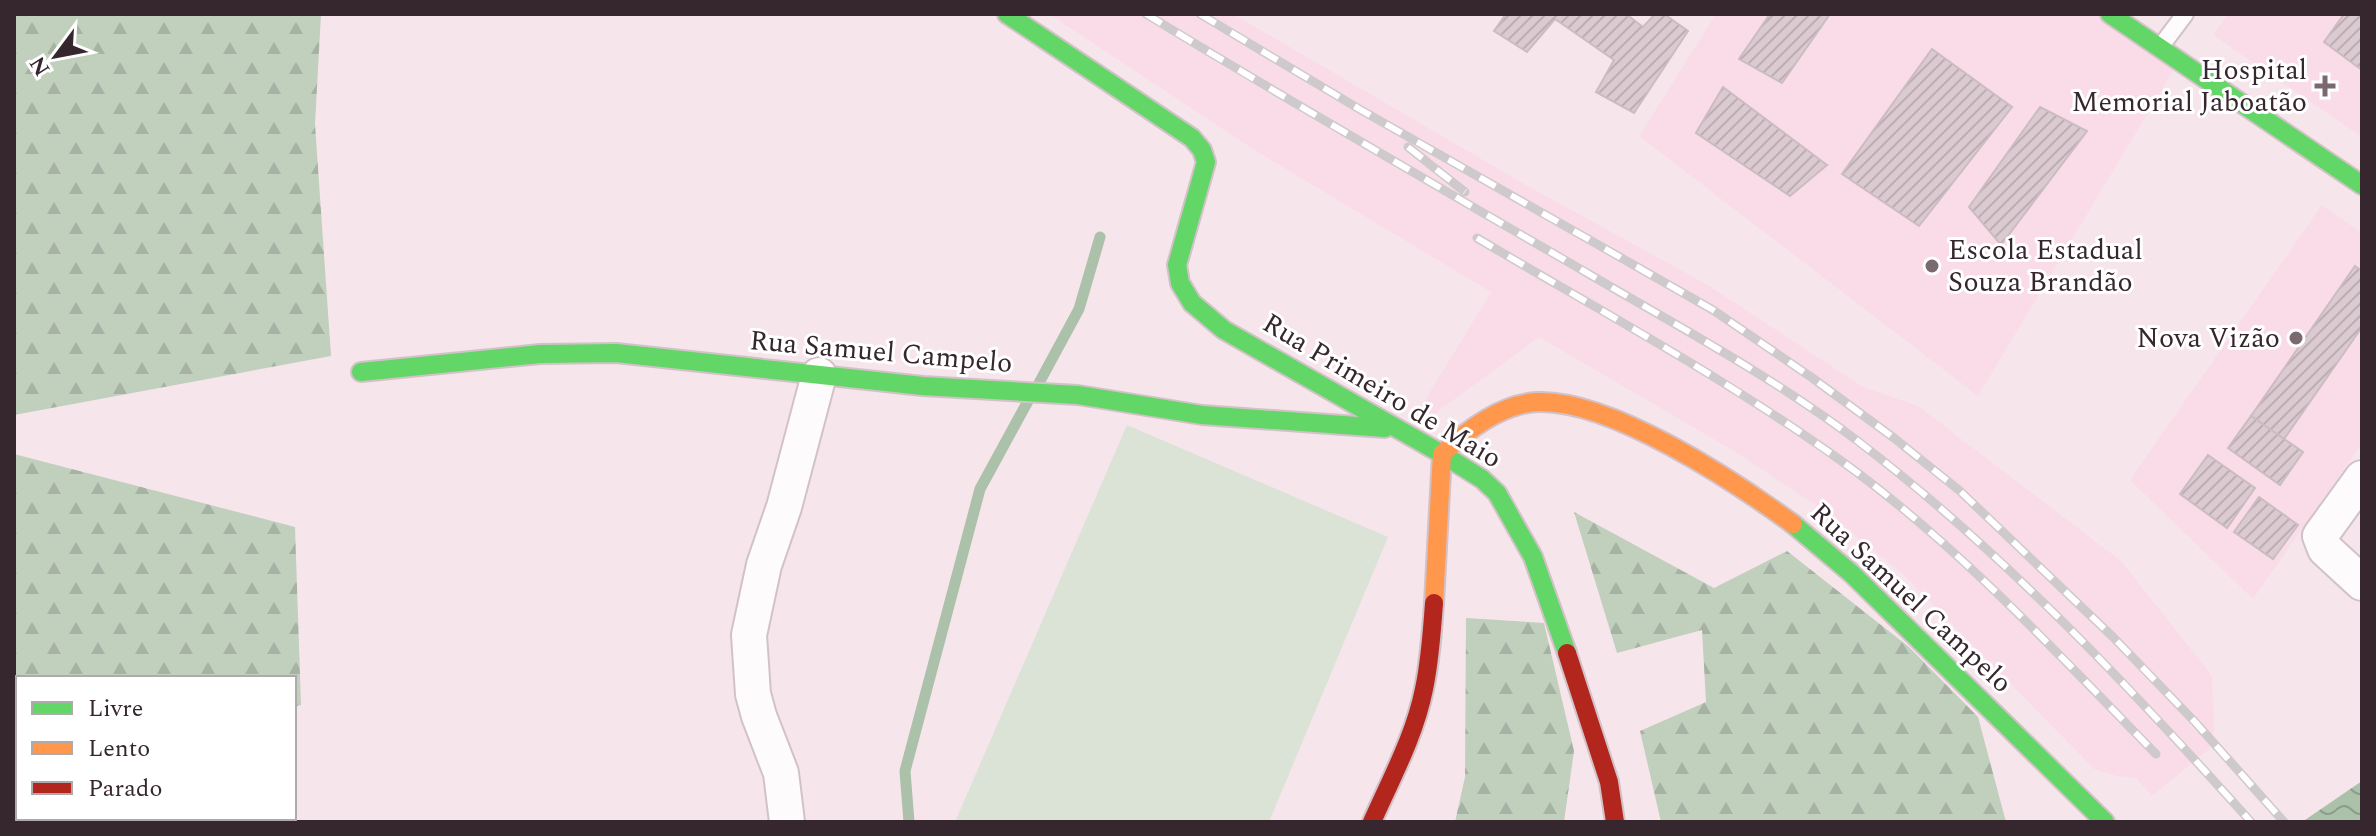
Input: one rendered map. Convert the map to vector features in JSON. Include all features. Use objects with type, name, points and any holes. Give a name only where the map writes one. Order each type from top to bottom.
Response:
[{"type":"street","name":"Rua Primeiro de Maio","points":[[1007,14],[1192,138],[1202,150],[1206,162],[1177,265],[1180,283],[1192,303],[1224,330],[1442,454],[1482,479],[1497,493],[1533,557],[1555,617],[1609,782],[1615,822]]},
{"type":"street","points":[[2110,14],[2362,185]]},
{"type":"street","name":"Rua Samuel Campelo","points":[[361,372],[540,354],[616,353],[1007,393],[1078,395],[1202,415],[1397,429]]},
{"type":"street","points":[[787,822],[781,773],[753,694],[749,635],[764,565],[784,507],[819,375]]},
{"type":"street","name":"Rua Samuel Campelo","points":[[1442,454],[1470,430],[1508,410],[1535,402],[1564,403],[1609,417],[1704,466],[1810,537],[2105,822]]},
{"type":"street","points":[[1372,822],[1404,749],[1424,692],[1432,641],[1442,454]]},
{"type":"street","points":[[2362,478],[2320,536],[2325,549],[2362,583]]},
{"type":"lane","points":[[2160,48],[2185,14]]},
{"type":"shaded area","points":[[1049,14],[1233,14],[1524,184],[1706,284],[1863,387],[1918,406],[2121,561],[2212,676],[2214,732],[2208,750],[2152,796],[2136,778],[2094,769],[1902,573],[1820,508],[1734,451],[1539,337],[1426,420],[1416,415],[1491,292],[1253,149]]},
{"type":"shaded area","name":"Escola Estadual Souza Brandão","points":[[1716,14],[2130,14],[2185,51],[1978,396],[1639,136]]},
{"type":"shaded area","name":"Hospital Memorial Jaboatão","points":[[2228,14],[2362,14],[2362,137],[2213,35]]},
{"type":"shaded area","name":"Nova Vizão","points":[[2322,205],[2362,233],[2362,443],[2253,599],[2130,480]]},
{"type":"shaded area","points":[[1127,425],[1388,537],[1269,822],[955,822]]},
{"type":"green space","points":[[14,14],[321,14],[315,124],[331,356],[14,415]]},
{"type":"green space","points":[[14,454],[295,527],[301,705],[296,706],[296,676],[16,676],[14,785]]},
{"type":"green space","points":[[1574,512],[1714,588],[1787,551],[1909,647],[1978,717],[2006,822],[1661,822],[1640,731],[1706,702],[1702,630],[1617,653]]},
{"type":"green space","points":[[1466,618],[1544,623],[1574,751],[1564,822],[1455,822],[1465,777]]},
{"type":"water","points":[[2362,781],[2362,822],[2302,822]]},
{"type":"building","points":[[1506,14],[1626,14],[1643,27],[1655,14],[1664,14],[1688,31],[1634,113],[1596,92],[1614,60],[1555,19],[1527,52],[1494,31]]},
{"type":"building","points":[[1770,14],[1830,14],[1782,83],[1739,59]]},
{"type":"building","points":[[2344,14],[2362,14],[2362,70],[2324,42]]},
{"type":"building","points":[[1932,49],[2012,107],[1919,226],[1842,174]]},
{"type":"building","points":[[1723,87],[1827,165],[1790,196],[1696,133]]},
{"type":"building","points":[[2040,107],[2087,131],[2001,245],[1969,207]]},
{"type":"building","points":[[2355,266],[2362,271],[2362,327],[2284,439],[2251,416]]},
{"type":"building","points":[[2251,416],[2303,452],[2280,485],[2228,448]]},
{"type":"building","points":[[2208,455],[2255,488],[2227,528],[2180,494]]},
{"type":"building","points":[[2259,497],[2298,525],[2273,559],[2234,532]]},
{"type":"waterway","points":[[1039,383],[1079,309],[1100,237]]},
{"type":"waterway","points":[[909,822],[905,771],[980,489],[1028,401]]},
{"type":"railway","points":[[1146,14],[1729,355],[1859,442],[1964,529],[2064,623],[2251,822]]},
{"type":"railway","points":[[1200,14],[1361,110],[1713,310],[1894,438],[1960,491],[2113,637],[2195,722],[2284,822]]},
{"type":"railway","points":[[1408,147],[1465,192]]},
{"type":"railway","points":[[1477,238],[1661,345],[1840,460],[1965,563],[2156,754]]},
{"type":"traffic: fast","points":[[1007,14],[1192,138],[1202,150],[1206,162],[1177,265],[1180,283],[1192,303],[1224,330],[1482,479],[1497,493],[1533,557],[1567,653]]},
{"type":"traffic: fast","points":[[2110,14],[2362,185]]},
{"type":"traffic: fast","points":[[361,372],[540,354],[616,353],[923,386],[1078,395],[1202,415],[1385,428]]},
{"type":"traffic: fast","points":[[1793,524],[1851,573],[2105,822]]},
{"type":"traffic: slow","points":[[1434,603],[1442,454],[1485,420],[1524,404],[1567,405],[1635,428],[1739,486],[1793,524]]},
{"type":"traffic: jam","points":[[1372,822],[1402,757],[1420,706],[1434,603]]},
{"type":"traffic: jam","points":[[1567,653],[1609,782],[1615,822]]},
{"type":"place","name":"Hospital Memorial Jaboatão","points":[[2325,86]]},
{"type":"place","name":"Escola Estadual Souza Brandão","points":[[1932,266]]},
{"type":"place","name":"Nova Vizão","points":[[2296,338]]}]
